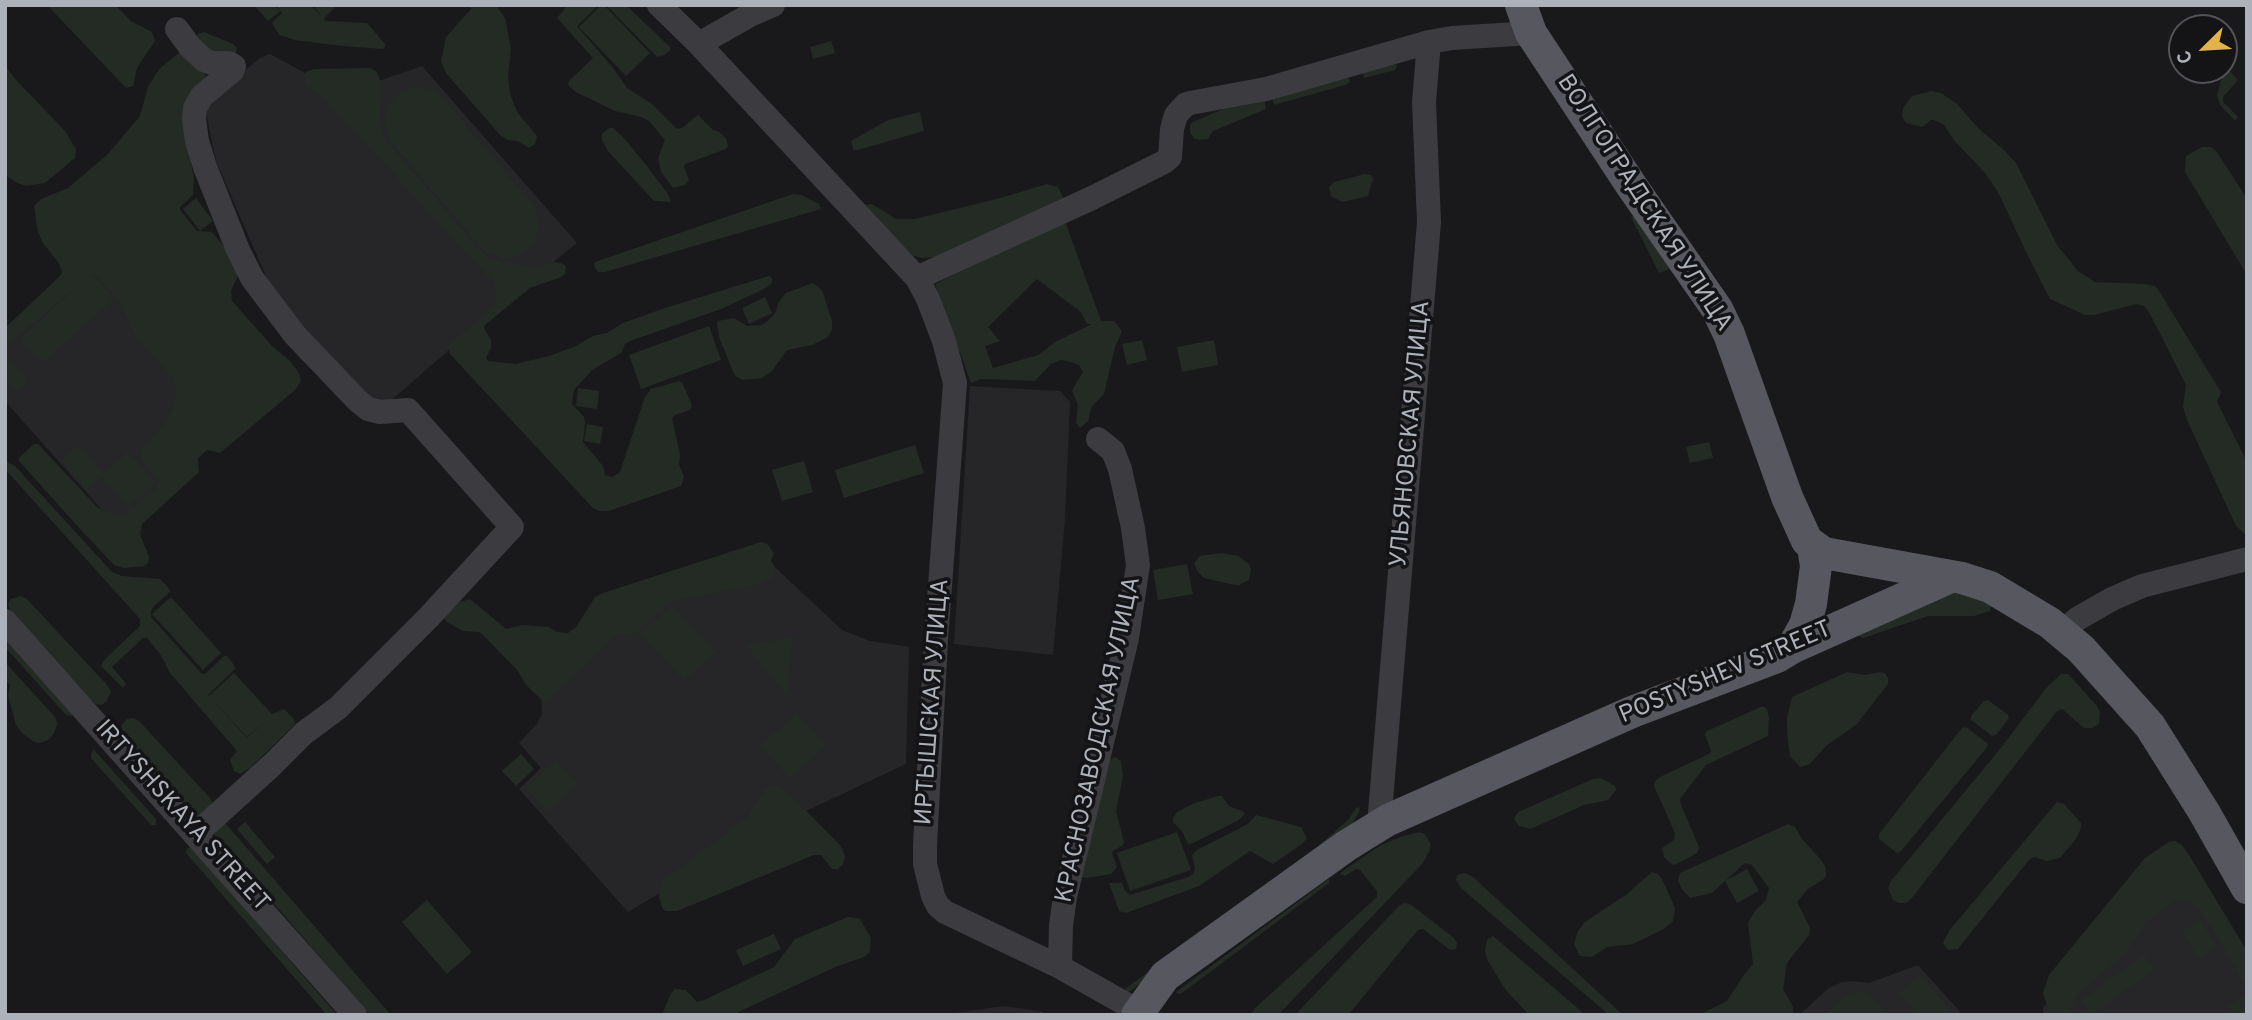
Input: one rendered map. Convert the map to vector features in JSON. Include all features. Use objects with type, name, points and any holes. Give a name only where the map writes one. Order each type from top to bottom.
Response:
[{"type":"main road","name":"ВОЛГОГРАДСКАЯ УЛИЦА","points":[[1526,19],[1631,185],[1717,309],[1758,410],[1787,496],[1802,533],[1813,547]]},
{"type":"main road","points":[[1813,547],[1824,553],[1895,565],[1990,587],[2062,632],[2081,649],[2150,726],[2247,888]]},
{"type":"main road","points":[[1792,648],[1805,625],[1811,604],[1816,566],[1813,547]]},
{"type":"main road","name":"POSTYSHEV STREET","points":[[1138,1013],[1166,976],[1379,825],[1420,804],[1632,712],[1777,657],[1951,577]]},
{"type":"street","name":"ИРТЫШСКАЯ УЛИЦА","points":[[659,5],[699,44],[917,278],[936,318],[955,383],[936,640],[925,864],[933,896],[945,912],[1060,967],[1138,1013]]},
{"type":"street","points":[[699,44],[750,15],[774,5]]},
{"type":"street","points":[[917,278],[1164,162],[1170,157],[1172,125],[1178,111],[1185,105],[1266,89],[1429,42],[1526,19]]},
{"type":"street","points":[[177,29],[204,60],[212,63],[229,62],[234,66],[232,71],[202,96],[195,108],[194,118],[197,141],[205,167],[252,278],[295,335],[357,400],[368,409],[380,412],[408,410],[512,527],[428,618],[338,708],[304,733],[196,834]]},
{"type":"street","name":"УЛЬЯНОВСКАЯ УЛИЦА","points":[[1379,825],[1429,222],[1424,102],[1429,42]]},
{"type":"street","name":"КРАСНОЗАВОДСКАЯ УЛИЦА","points":[[1060,967],[1065,897],[1127,638],[1138,565],[1120,469],[1113,451],[1098,439]]},
{"type":"street","points":[[2062,632],[2077,619],[2142,586],[2247,559]]},
{"type":"street","name":"IRTYSHSKAYA STREET","points":[[5,621],[355,1015]]},
{"type":"shaded area","points":[[47,5],[115,5],[131,21],[152,32],[155,41],[137,68],[133,86],[126,88]]},
{"type":"shaded area","points":[[254,5],[274,5],[280,11],[268,21]]},
{"type":"shaded area","points":[[276,5],[311,5],[322,17],[313,5],[337,5],[324,18],[325,21],[367,23],[385,47],[343,46],[295,40],[279,35],[272,23],[282,13]]},
{"type":"shaded area","points":[[469,5],[496,5],[505,18],[511,49],[508,75],[510,94],[517,112],[537,136],[535,144],[529,148],[500,135],[446,73],[441,61],[446,37],[471,9]]},
{"type":"shaded area","points":[[568,5],[599,5],[577,26],[627,88],[652,104],[677,129],[698,115],[726,138],[726,149],[685,164],[689,180],[685,185],[673,188],[661,172],[658,158],[665,140],[649,121],[615,111],[569,86],[570,80],[593,58],[557,18]]},
{"type":"shaded area","points":[[601,5],[650,53],[626,76],[579,27]]},
{"type":"shaded area","points":[[606,5],[626,5],[671,50],[657,57]]},
{"type":"shaded area","points":[[204,32],[233,44],[237,48],[236,53],[215,56],[196,37]]},
{"type":"shaded area","points":[[831,41],[835,53],[813,59],[810,47]]},
{"type":"shaded area","points":[[180,52],[204,70],[207,81],[188,148],[194,178],[193,195],[180,210],[197,231],[212,232],[230,254],[239,273],[231,291],[232,301],[273,347],[290,361],[299,373],[301,381],[295,390],[220,453],[207,450],[198,458],[199,472],[142,524],[140,534],[149,557],[148,563],[144,566],[124,568],[114,565],[19,458],[34,444],[38,444],[98,508],[121,516],[128,513],[157,487],[159,482],[139,453],[167,420],[173,408],[177,390],[172,377],[136,337],[119,300],[93,273],[5,347],[5,328],[62,272],[59,263],[42,242],[34,206],[41,199],[68,188],[108,154],[140,116],[148,87],[159,69]]},
{"type":"shaded area","points":[[270,54],[329,86],[355,89],[422,66],[577,243],[518,290],[380,410],[303,327],[268,281],[216,161],[205,108],[226,86],[260,58]]},
{"type":"shaded area","points":[[1396,64],[1395,70],[1364,78],[1363,72]]},
{"type":"shaded area","points":[[5,66],[65,131],[76,149],[75,158],[45,183],[26,186],[5,175]]},
{"type":"shaded area","points":[[370,68],[376,71],[381,86],[380,119],[386,140],[478,249],[491,259],[536,268],[552,262],[566,266],[565,274],[530,288],[485,325],[491,340],[491,348],[486,358],[488,361],[515,364],[549,356],[662,309],[769,276],[772,278],[772,283],[764,289],[721,309],[630,341],[625,344],[621,353],[592,370],[574,390],[572,404],[584,417],[583,442],[603,466],[605,475],[612,477],[620,472],[645,397],[651,389],[679,381],[683,384],[692,406],[690,410],[672,418],[680,455],[679,464],[684,477],[681,486],[609,511],[593,508],[450,354],[448,346],[495,305],[497,296],[494,283],[323,97],[304,83],[306,72],[314,69]]},
{"type":"shaded area","points":[[1348,77],[1350,82],[1345,85],[1274,105],[1272,97]]},
{"type":"shaded area","points":[[2220,84],[2234,84],[2223,97],[2223,102],[2238,117],[2235,121],[2220,105],[2217,95]]},
{"type":"shaded area","points":[[413,87],[428,89],[441,96],[533,205],[539,230],[534,242],[525,252],[512,258],[503,258],[485,252],[390,141],[384,122],[386,110],[395,95]]},
{"type":"shaded area","points":[[1931,91],[1941,93],[1956,103],[1979,129],[2016,163],[2057,245],[2078,271],[2095,282],[2144,284],[2155,286],[2159,291],[2221,392],[2217,402],[2247,462],[2247,536],[2236,526],[2187,420],[2183,406],[2186,385],[2149,312],[2144,306],[2137,304],[2085,315],[2050,299],[1998,192],[1985,173],[1953,139],[1944,125],[1931,120],[1922,127],[1906,123],[1902,117],[1903,108],[1912,96]]},
{"type":"shaded area","points":[[1264,98],[1266,109],[1213,131],[1208,139],[1195,139],[1190,133],[1190,125],[1193,122],[1232,105]]},
{"type":"shaded area","points":[[920,112],[924,131],[854,151],[851,141],[888,120]]},
{"type":"shaded area","points":[[613,128],[623,137],[668,194],[671,202],[654,201],[608,151],[602,134]]},
{"type":"shaded area","points":[[2202,147],[2211,147],[2217,152],[2244,194],[2247,206],[2247,275],[2185,172],[2186,156]]},
{"type":"shaded area","points":[[1365,174],[1373,178],[1368,196],[1342,202],[1331,196],[1329,187],[1334,182]]},
{"type":"shaded area","points":[[1047,184],[1058,187],[1063,198],[936,257],[922,258],[912,255],[864,205],[872,204],[896,219],[914,219]]},
{"type":"shaded area","points":[[793,194],[819,204],[821,209],[605,272],[598,272],[594,266],[595,262]]},
{"type":"shaded area","points":[[196,198],[213,221],[200,231],[183,209]]},
{"type":"shaded area","points":[[1635,215],[1670,269],[1659,273],[1631,217]]},
{"type":"shaded area","points":[[1065,221],[1101,321],[1114,321],[1122,331],[1115,347],[1104,394],[1092,406],[1088,421],[1080,428],[1076,423],[1078,405],[1072,390],[1083,372],[1079,365],[1071,362],[1061,360],[1051,364],[1035,381],[981,379],[971,383],[935,284]],"holes":[[[1037,279],[1081,312],[1087,324],[1092,324],[1057,341],[1038,355],[993,368],[985,346],[1000,341],[988,327]]]},
{"type":"shaded area","points":[[115,235],[263,400],[118,528],[5,401],[5,336]]},
{"type":"shaded area","points":[[92,274],[114,299],[42,363],[20,339]]},
{"type":"shaded area","points":[[813,283],[822,290],[832,321],[832,330],[828,337],[812,345],[787,350],[772,371],[762,378],[743,380],[735,376],[719,337],[718,321],[734,318],[747,326],[762,325],[776,312],[778,303],[786,293]]},
{"type":"shaded area","points":[[765,297],[772,313],[749,324],[742,308]]},
{"type":"shaded area","points":[[709,326],[721,360],[641,389],[629,355]]},
{"type":"shaded area","points":[[1142,340],[1147,360],[1127,365],[1122,344]]},
{"type":"shaded area","points":[[1214,340],[1218,365],[1182,372],[1177,347]]},
{"type":"shaded area","points":[[5,356],[26,378],[19,390],[15,390],[5,378]]},
{"type":"shaded area","points":[[970,386],[1060,391],[1070,402],[1065,519],[1053,655],[954,644]]},
{"type":"shaded area","points":[[578,388],[599,391],[597,409],[576,406]]},
{"type":"shaded area","points":[[587,424],[603,427],[600,444],[584,441]]},
{"type":"shaded area","points":[[1709,442],[1713,458],[1690,463],[1686,447]]},
{"type":"shaded area","points":[[78,445],[104,474],[128,452],[155,483],[129,507],[102,477],[87,490],[61,461]]},
{"type":"shaded area","points":[[915,445],[924,473],[844,498],[835,470]]},
{"type":"shaded area","points":[[5,461],[15,466],[112,572],[122,576],[160,579],[167,586],[170,591],[153,607],[151,617],[202,674],[227,656],[235,669],[208,695],[247,738],[265,721],[247,737],[209,696],[234,673],[272,714],[284,709],[294,719],[295,724],[250,768],[240,774],[234,771],[230,760],[237,751],[170,673],[147,638],[143,638],[112,667],[126,684],[123,688],[101,666],[140,626],[140,619],[5,469]]},
{"type":"shaded area","points":[[804,461],[813,492],[782,501],[772,470]]},
{"type":"shaded area","points":[[761,542],[767,544],[774,553],[771,561],[776,569],[771,579],[751,586],[667,604],[635,634],[617,635],[547,701],[543,701],[526,685],[518,671],[482,634],[463,631],[443,617],[453,604],[470,599],[506,629],[522,625],[549,627],[557,632],[568,633],[576,627],[595,597],[603,593]]},
{"type":"shaded area","points":[[1222,553],[1238,556],[1249,564],[1249,580],[1239,585],[1230,584],[1204,578],[1198,572],[1194,563],[1200,556]]},
{"type":"shaded area","points":[[1187,564],[1193,594],[1158,600],[1153,570]]},
{"type":"shaded area","points":[[776,568],[842,630],[870,641],[909,647],[906,764],[770,828],[628,912],[519,789],[541,768],[519,743],[537,724],[542,714],[541,695],[557,674],[668,598]]},
{"type":"shaded area","points":[[1955,589],[1991,604],[1990,611],[1974,616],[1928,616],[1863,638],[1854,634]]},
{"type":"shaded area","points":[[21,596],[27,599],[108,686],[111,692],[106,702],[101,705],[91,700],[12,614],[8,604],[11,599]]},
{"type":"shaded area","points":[[171,597],[221,653],[203,670],[152,614]]},
{"type":"shaded area","points":[[672,605],[715,652],[684,681],[640,634]]},
{"type":"shaded area","points":[[5,635],[72,712],[72,716],[66,715],[5,647]]},
{"type":"shaded area","points":[[793,637],[787,696],[746,645]]},
{"type":"shaded area","points":[[5,662],[55,717],[57,723],[54,734],[48,740],[34,742],[16,725],[8,696],[10,685],[5,679]]},
{"type":"shaded area","points":[[1847,672],[1865,675],[1885,673],[1888,684],[1856,725],[1827,745],[1810,764],[1800,767],[1790,756],[1787,733],[1792,697]]},
{"type":"shaded area","points":[[2061,674],[2068,674],[2097,706],[2100,712],[2099,724],[2084,728],[2062,709],[2057,711],[1911,899],[1906,903],[1893,900],[1888,888],[1891,881],[2000,749],[2047,687]]},
{"type":"shaded area","points":[[1988,700],[2009,718],[1996,735],[1992,736],[1971,720],[1971,716]]},
{"type":"shaded area","points":[[1763,706],[1767,709],[1769,719],[1768,736],[1706,765],[1680,799],[1699,847],[1697,853],[1690,857],[1674,865],[1670,863],[1664,857],[1662,848],[1674,840],[1675,833],[1654,786],[1656,780],[1709,754],[1711,751],[1705,735],[1707,731]]},
{"type":"shaded area","points":[[797,713],[826,745],[790,779],[760,746]]},
{"type":"shaded area","points":[[127,719],[139,721],[210,798],[213,804],[197,817],[126,739],[121,726]]},
{"type":"shaded area","points":[[1966,727],[1988,746],[1897,853],[1879,839],[1879,834],[1962,728]]},
{"type":"shaded area","points":[[94,750],[156,819],[156,825],[151,825],[91,758]]},
{"type":"shaded area","points":[[521,754],[534,769],[516,786],[502,771]]},
{"type":"shaded area","points":[[1115,757],[1121,761],[1123,776],[1116,811],[1124,842],[1112,853],[1117,867],[1111,874],[1082,877],[1109,760]]},
{"type":"shaded area","points":[[556,760],[578,783],[549,812],[526,788]]},
{"type":"shaded area","points":[[1601,778],[1615,786],[1616,790],[1608,800],[1584,805],[1530,829],[1519,826],[1514,819],[1518,812],[1593,779]]},
{"type":"shaded area","points":[[768,785],[786,790],[840,845],[845,856],[843,864],[838,869],[832,869],[821,855],[814,855],[677,911],[663,909],[659,897],[661,882],[747,818]]},
{"type":"shaded area","points":[[1222,796],[1229,806],[1244,812],[1244,815],[1237,821],[1188,844],[1173,818],[1177,812],[1192,804]]},
{"type":"shaded area","points":[[2057,802],[2064,804],[2081,823],[2076,839],[2060,858],[2047,861],[2034,857],[2029,860],[1958,949],[1948,950],[1943,943],[1949,931]]},
{"type":"shaded area","points":[[1359,807],[1352,824],[1319,852],[1127,992],[1125,989],[1316,848]]},
{"type":"shaded area","points":[[1256,815],[1301,827],[1307,838],[1273,864],[1250,851],[1199,886],[1126,913],[1119,911],[1109,883],[1122,883],[1130,895],[1188,877],[1195,869],[1192,855],[1197,850],[1248,824]]},
{"type":"shaded area","points":[[245,822],[275,857],[267,864],[237,829]]},
{"type":"shaded area","points":[[224,823],[391,1015],[370,1015],[214,834]]},
{"type":"shaded area","points":[[1788,824],[1795,827],[1821,860],[1826,875],[1797,902],[1810,928],[1809,935],[1787,963],[1783,989],[1793,1007],[1793,1013],[1699,1015],[1727,1001],[1753,964],[1748,923],[1766,900],[1769,888],[1752,865],[1745,863],[1712,893],[1690,898],[1681,888],[1678,880],[1680,873]]},
{"type":"shaded area","points":[[1177,832],[1191,870],[1130,891],[1117,853]]},
{"type":"shaded area","points":[[1419,832],[1425,834],[1430,843],[1430,850],[1423,863],[1278,1015],[1252,1015],[1254,1009],[1377,897],[1377,891],[1360,870],[1356,869],[1345,876],[1340,874],[1381,845]]},
{"type":"shaded area","points":[[2175,841],[2182,845],[2189,855],[2247,951],[2247,990],[2200,910],[2189,900],[2176,901],[2148,920],[2125,954],[2079,993],[2067,1015],[2050,1015],[2043,993],[2049,975],[2145,858]]},
{"type":"shaded area","points":[[190,847],[337,1015],[327,1015],[186,853]]},
{"type":"shaded area","points":[[1747,869],[1759,891],[1737,903],[1725,881]]},
{"type":"shaded area","points":[[2190,870],[2247,965],[2247,1015],[2043,1015],[2043,1008],[2111,923]]},
{"type":"shaded area","points":[[1652,872],[1662,879],[1675,908],[1673,921],[1664,929],[1633,944],[1607,947],[1592,957],[1580,956],[1574,944],[1578,931],[1585,922],[1627,894]]},
{"type":"shaded area","points":[[1465,873],[1473,877],[1623,1015],[1609,1015],[1461,888],[1456,880],[1457,875]]},
{"type":"shaded area","points":[[1329,879],[1329,883],[1182,993],[1176,992]]},
{"type":"shaded area","points":[[427,900],[472,952],[447,974],[402,922]]},
{"type":"shaded area","points":[[1410,904],[1454,938],[1456,949],[1450,950],[1423,929],[1418,930],[1348,1015],[1295,1015],[1399,906]]},
{"type":"shaded area","points":[[848,917],[860,919],[871,938],[870,952],[864,957],[835,967],[732,1015],[662,1015],[675,989],[686,990],[697,1002],[704,1000],[774,967],[795,939]]},
{"type":"shaded area","points":[[2200,920],[2217,947],[2199,959],[2182,931]]},
{"type":"shaded area","points":[[774,934],[781,949],[743,966],[736,950]]},
{"type":"shaded area","points":[[1493,936],[1581,1011],[1582,1015],[1529,1015],[1505,989],[1487,959],[1487,940]]},
{"type":"shaded area","points":[[2144,955],[2155,970],[2091,1015],[2081,1000]]},
{"type":"shaded area","points":[[1918,965],[1963,1015],[1799,1015],[1829,988],[1842,982],[1869,983]]},
{"type":"shaded area","points":[[1919,975],[1950,1010],[1945,1015],[1919,1015],[1899,993]]},
{"type":"shaded area","points":[[1862,991],[1870,994],[1889,1015],[1825,1015],[1849,993]]},
{"type":"shaded area","points":[[2245,994],[2247,1015],[2234,1015],[2228,1006]]},
{"type":"shaded area","points":[[1003,1006],[1043,1012],[1043,1015],[942,1015]]}]
